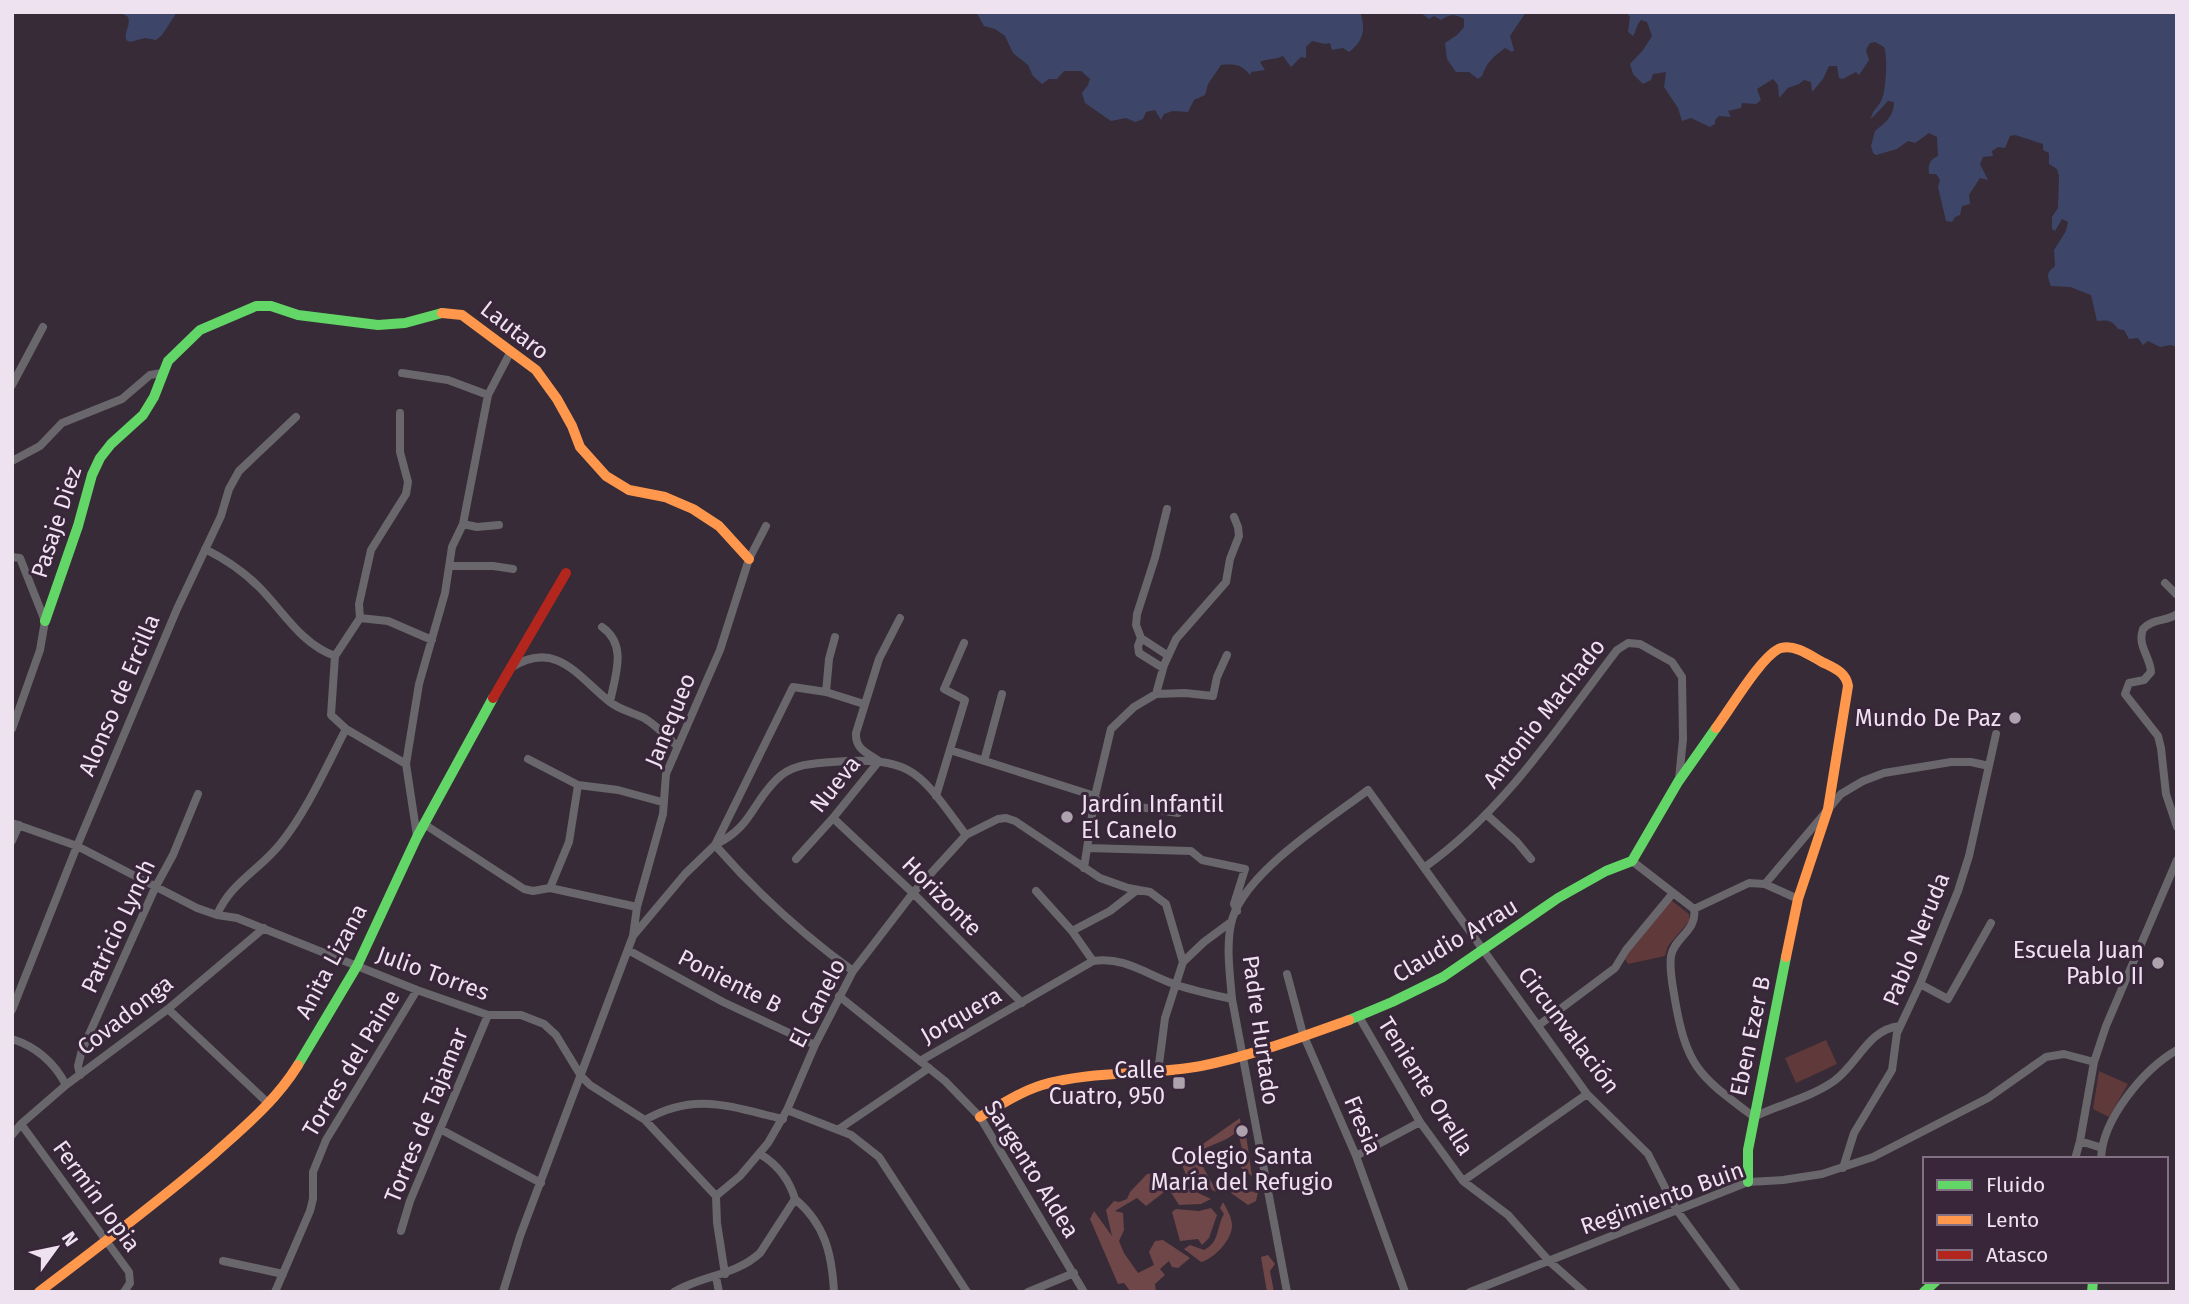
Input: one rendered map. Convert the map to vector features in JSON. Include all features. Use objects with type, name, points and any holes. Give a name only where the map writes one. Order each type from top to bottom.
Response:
[{"type":"street","name":"Lautaro","points":[[162,373],[174,354],[200,330],[250,307],[264,305],[298,315],[378,325],[405,323],[446,312],[457,313],[536,370],[558,399],[580,447],[606,476],[629,490],[665,497],[700,513],[730,536],[749,559]]},
{"type":"street","points":[[12,385],[43,327]]},
{"type":"street","points":[[417,836],[406,764],[419,684],[450,566],[452,547],[463,524],[488,395],[511,351]]},
{"type":"street","points":[[12,461],[40,446],[62,423],[122,399],[150,375],[162,373]]},
{"type":"street","name":"Pasaje Diez","points":[[45,621],[96,467],[111,444],[143,415],[154,397],[162,373]]},
{"type":"street","points":[[402,373],[448,380],[488,395]]},
{"type":"street","points":[[400,413],[400,452],[407,488],[403,501],[370,550],[359,604],[360,618],[335,656],[331,716],[346,729],[406,764]]},
{"type":"street","name":"Alonso de Ercilla","points":[[12,1010],[77,846],[177,609],[221,516],[233,480],[246,464],[296,417]]},
{"type":"street","points":[[1167,509],[1136,625],[1141,638],[1167,655]]},
{"type":"street","points":[[1156,694],[1167,655],[1181,632],[1226,582],[1230,559],[1239,536],[1234,517]]},
{"type":"street","points":[[463,524],[477,527],[499,525]]},
{"type":"street","name":"Janequeo","points":[[633,936],[637,907],[663,814],[666,774],[723,641],[749,559],[766,526]]},
{"type":"street","points":[[205,549],[240,570],[306,639],[320,650],[335,656]]},
{"type":"street","points":[[12,557],[20,558],[45,621],[40,650],[12,729]]},
{"type":"street","points":[[450,566],[513,569]]},
{"type":"street","name":"Anita Lizana","points":[[39,1292],[161,1200],[270,1104],[283,1088],[357,966],[417,836],[566,573]]},
{"type":"street","points":[[2165,583],[2177,595]]},
{"type":"street","points":[[2177,614],[2172,618],[2153,621],[2144,629],[2141,643],[2151,673],[2144,680],[2129,683],[2125,694],[2158,736],[2166,794],[2177,827]]},
{"type":"street","points":[[360,618],[388,621],[432,640]]},
{"type":"street","name":"Nueva","points":[[796,859],[879,761],[861,749],[856,741],[864,704],[879,659],[900,618]]},
{"type":"street","points":[[602,627],[614,639],[618,651],[610,702]]},
{"type":"street","points":[[826,692],[829,659],[835,637]]},
{"type":"street","points":[[1141,638],[1139,653],[1163,668]]},
{"type":"street","points":[[936,796],[965,700],[944,689],[964,643]]},
{"type":"street","name":"Antonio Machado","points":[[1425,867],[1456,844],[1487,815],[1511,788],[1617,650],[1628,643],[1640,644],[1672,662],[1682,677],[1683,739],[1678,782]]},
{"type":"street","name":"Eben Ezer B","points":[[1678,782],[1773,652],[1786,647],[1794,649],[1839,670],[1847,678],[1848,686],[1828,809],[1798,899],[1754,1117],[1748,1150],[1748,1182]]},
{"type":"street","points":[[1084,868],[1095,798],[1111,729],[1135,707],[1156,694],[1213,696],[1217,677],[1227,655]]},
{"type":"street","points":[[510,669],[527,661],[554,659],[577,671],[610,702],[648,721],[677,746]]},
{"type":"street","points":[[715,845],[793,687],[826,692],[864,704]]},
{"type":"street","points":[[984,761],[1002,694]]},
{"type":"street","points":[[217,915],[233,888],[283,841],[346,729]]},
{"type":"street","name":"Pablo Neruda","points":[[1754,1117],[1827,1086],[1844,1072],[1876,1036],[1888,1028],[1900,1026],[1920,984],[1964,873],[1996,734]]},
{"type":"street","points":[[950,750],[1095,798],[1178,813]]},
{"type":"street","points":[[528,760],[578,785],[618,790],[662,802]]},
{"type":"street","points":[[503,1292],[520,1236],[633,936],[685,874],[715,845],[752,816],[770,787],[789,770],[808,764],[879,761],[910,770],[925,782],[966,835],[998,819],[1011,819],[1109,882],[1156,894],[1166,904],[1183,962]]},
{"type":"street","points":[[1765,884],[1841,794],[1884,773],[1951,762],[1989,766]]},
{"type":"street","points":[[1678,782],[1632,861],[1694,909]]},
{"type":"street","points":[[550,888],[569,842],[578,785]]},
{"type":"street","name":"Circunvalación","points":[[1368,790],[1587,1094],[1648,1154],[1676,1209],[1737,1292]]},
{"type":"street","name":"Padre Hurtado","points":[[1287,1292],[1232,999],[1231,922],[1245,894],[1264,870],[1368,790]]},
{"type":"street","name":"Patricio Lynch","points":[[80,1074],[78,1066],[82,1050],[155,888],[173,855],[198,794]]},
{"type":"street","points":[[1487,815],[1517,842],[1531,859]]},
{"type":"street","name":"Horizonte","points":[[833,818],[913,893],[1022,1003]]},
{"type":"street","points":[[12,841],[16,824]]},
{"type":"street","name":"Julio Torres","points":[[16,824],[77,846],[155,888],[217,915],[237,918],[417,990],[488,1015],[521,1015],[544,1024],[556,1035],[581,1076],[590,1085],[645,1120],[716,1196]]},
{"type":"street","points":[[424,824],[524,888],[533,891],[550,888],[637,907]]},
{"type":"street","name":"El Canelo","points":[[716,1196],[740,1176],[760,1154],[783,1119],[853,971],[913,893],[966,835]]},
{"type":"street","points":[[715,845],[773,906],[853,971]]},
{"type":"street","points":[[1087,848],[1191,851],[1202,860],[1245,869],[1234,904],[1237,911]]},
{"type":"street","points":[[2076,1157],[2094,1062],[2106,1026],[2177,860]]},
{"type":"street","name":"Claudio Arrau","points":[[980,1116],[1011,1098],[1045,1084],[1209,1065],[1358,1015],[1422,988],[1485,950],[1565,895],[1614,867],[1632,861]]},
{"type":"street","points":[[1694,909],[1749,883],[1765,884],[1798,899]]},
{"type":"street","points":[[1072,931],[1110,911],[1137,890]]},
{"type":"street","points":[[1036,891],[1072,931],[1093,961],[1124,962],[1176,985],[1232,999]]},
{"type":"street","points":[[1539,1025],[1615,968],[1626,950],[1674,893]]},
{"type":"street","points":[[1694,909],[1693,923],[1676,946],[1671,960],[1681,1033],[1692,1060],[1703,1076],[1754,1117]]},
{"type":"street","points":[[1158,1072],[1161,1035],[1183,962],[1231,922]]},
{"type":"street","points":[[1920,984],[1948,999],[1991,923]]},
{"type":"street","name":"Covadonga","points":[[12,1135],[66,1085],[168,1009],[264,928]]},
{"type":"street","name":"Poniente B","points":[[628,950],[723,1002],[816,1045]]},
{"type":"street","name":"Jorquera","points":[[920,1061],[1093,961]]},
{"type":"street","name":"Fresia","points":[[1287,974],[1303,1034],[1356,1156],[1405,1292]]},
{"type":"street","name":"Torres del Paine","points":[[275,1292],[310,1211],[313,1172],[326,1140],[417,990]]},
{"type":"street","name":"Sargento Aldea","points":[[839,996],[960,1094],[980,1116],[1084,1292]]},
{"type":"street","points":[[168,1009],[270,1104]]},
{"type":"street","name":"Torres de Tajamar","points":[[401,1231],[488,1015]]},
{"type":"street","name":"Teniente Orella","points":[[1358,1015],[1420,1122],[1463,1181],[1508,1215],[1549,1261],[1584,1292]]},
{"type":"street","points":[[1843,1168],[1854,1133],[1892,1070],[1900,1026]]},
{"type":"street","points":[[12,1039],[30,1046],[47,1058],[66,1085]]},
{"type":"street","points":[[2101,1157],[2102,1148],[2123,1102],[2154,1064],[2177,1050]]},
{"type":"street","name":"Regimiento Buin","points":[[1470,1292],[1748,1182],[1801,1178],[1843,1168],[1887,1151],[1929,1126],[1987,1098],[2046,1057],[2064,1054],[2094,1062]]},
{"type":"street","name":"Jorquera","points":[[839,1129],[929,1068]]},
{"type":"street","points":[[1463,1181],[1587,1094]]},
{"type":"street","points":[[645,1120],[674,1107],[704,1102],[725,1104],[783,1119]]},
{"type":"street","points":[[787,1110],[839,1129],[869,1148],[887,1168],[967,1292]]},
{"type":"street","points":[[1356,1156],[1420,1122]]},
{"type":"street","name":"Fermín Jopia","points":[[21,1124],[130,1272],[130,1283],[124,1292]]},
{"type":"street","points":[[440,1129],[541,1182]]},
{"type":"street","points":[[2080,1141],[2102,1148]]},
{"type":"street","points":[[760,1154],[780,1170],[795,1199],[816,1220],[826,1240],[832,1263],[834,1292]]},
{"type":"street","points":[[716,1196],[719,1292]]},
{"type":"street","points":[[674,1292],[694,1282],[720,1276],[744,1266],[760,1253],[795,1199]]},
{"type":"street","points":[[223,1261],[282,1274]]},
{"type":"street","points":[[1028,1292],[1074,1273]]},
{"type":"shaded area","points":[[1671,900],[1689,914],[1690,920],[1668,946],[1665,956],[1628,964],[1625,959],[1636,941]]},
{"type":"shaded area","points":[[1826,1040],[1837,1064],[1796,1083],[1785,1058]]},
{"type":"shaded area","points":[[2099,1071],[2128,1084],[2109,1117],[2093,1109]]},
{"type":"shaded area","points":[[1240,1118],[1241,1127],[1236,1132],[1198,1152],[1216,1192],[1186,1175],[1180,1160]]},
{"type":"shaded area","points":[[1246,1135],[1252,1176],[1241,1168],[1242,1149],[1239,1136]]},
{"type":"shaded area","points":[[1160,1173],[1167,1180],[1163,1193],[1146,1206],[1137,1198],[1115,1211],[1123,1213],[1124,1230],[1119,1241],[1138,1273],[1154,1265],[1149,1252],[1155,1241],[1163,1240],[1190,1258],[1178,1268],[1172,1267],[1169,1261],[1160,1269],[1165,1275],[1155,1284],[1156,1292],[1131,1292],[1124,1283],[1118,1284],[1090,1219],[1094,1211],[1112,1236],[1106,1210],[1114,1201],[1127,1199],[1147,1174]]},
{"type":"shaded area","points":[[1175,1182],[1211,1199],[1201,1204],[1179,1205],[1170,1191]]},
{"type":"shaded area","points":[[1241,1184],[1244,1191],[1258,1192],[1256,1201],[1248,1205],[1231,1193]]},
{"type":"shaded area","points":[[1223,1202],[1231,1221],[1230,1236],[1217,1252],[1201,1262],[1184,1249],[1190,1245],[1204,1250],[1213,1243],[1224,1214],[1220,1208]]},
{"type":"shaded area","points":[[1211,1208],[1217,1215],[1209,1238],[1202,1245],[1198,1239],[1180,1241],[1172,1212],[1176,1209],[1199,1211]]},
{"type":"shaded area","points":[[1268,1255],[1275,1264],[1270,1271],[1274,1292],[1267,1292],[1261,1257]]},
{"type":"water","points":[[120,12],[177,12],[156,40],[145,38],[130,42],[126,40],[128,17]]},
{"type":"water","points":[[976,12],[1360,12],[1363,29],[1361,39],[1349,52],[1343,48],[1332,50],[1330,43],[1312,41],[1306,47],[1306,58],[1301,57],[1291,67],[1283,56],[1260,62],[1265,70],[1251,72],[1250,75],[1237,66],[1221,65],[1208,84],[1205,95],[1194,100],[1188,112],[1173,111],[1164,114],[1161,120],[1155,110],[1146,112],[1143,119],[1135,122],[1126,118],[1111,121],[1085,103],[1082,93],[1090,79],[1081,71],[1064,71],[1057,79],[1049,79],[1042,84],[1033,76],[1028,65],[1013,53],[1005,36],[984,26]]},
{"type":"water","points":[[1420,12],[1526,12],[1510,36],[1514,50],[1512,52],[1505,48],[1497,54],[1478,79],[1469,72],[1456,72],[1447,59],[1445,43],[1464,27],[1464,19],[1452,15],[1441,20],[1434,16],[1429,19]]},
{"type":"water","points":[[1626,12],[2177,12],[2177,347],[2160,347],[2148,341],[2143,345],[2138,338],[2129,339],[2124,330],[2118,329],[2111,322],[2097,321],[2091,295],[2070,287],[2051,286],[2048,275],[2055,266],[2054,250],[2066,231],[2068,222],[2062,219],[2055,231],[2052,229],[2052,217],[2058,208],[2059,176],[2057,169],[2049,164],[2049,153],[2043,150],[2043,144],[2015,135],[2010,136],[2005,148],[1998,147],[1992,151],[1993,156],[1983,157],[1980,164],[1988,180],[1980,178],[1969,195],[1970,204],[1962,206],[1960,215],[1952,222],[1946,221],[1938,187],[1940,180],[1936,174],[1929,174],[1930,163],[1938,156],[1937,137],[1929,133],[1915,143],[1908,141],[1897,149],[1876,155],[1873,153],[1871,146],[1875,131],[1888,119],[1894,107],[1894,102],[1888,101],[1871,119],[1885,88],[1884,47],[1875,42],[1870,43],[1866,50],[1869,60],[1859,75],[1856,72],[1843,79],[1839,78],[1837,66],[1829,66],[1812,92],[1811,82],[1804,80],[1788,88],[1779,98],[1778,85],[1773,79],[1757,89],[1761,100],[1756,104],[1742,103],[1741,108],[1728,111],[1731,117],[1719,116],[1710,127],[1691,118],[1682,121],[1678,108],[1664,87],[1666,72],[1653,74],[1651,80],[1643,84],[1633,74],[1630,64],[1652,36],[1647,22],[1641,20],[1633,36],[1628,32],[1630,17]]},
{"type":"traffic: fast","points":[[45,621],[78,526],[92,475],[100,458],[111,444],[143,415],[154,397],[168,361],[200,330],[256,306],[271,306],[298,315],[378,325],[405,323],[442,313]]},
{"type":"traffic: fast","points":[[298,1065],[357,966],[417,837],[493,698]]},
{"type":"traffic: fast","points":[[1349,1020],[1443,977],[1558,898],[1606,871],[1632,861],[1678,782],[1716,728]]},
{"type":"traffic: fast","points":[[1748,1182],[1748,1150],[1786,957]]},
{"type":"traffic: fast","points":[[1924,1292],[1934,1283]]},
{"type":"traffic: fast","points":[[2092,1292],[2093,1283]]},
{"type":"traffic: slow","points":[[442,313],[462,315],[536,370],[557,399],[580,447],[606,476],[629,490],[665,497],[693,509],[719,526],[749,559]]},
{"type":"traffic: slow","points":[[1716,728],[1756,671],[1781,648],[1797,649],[1808,654],[1839,671],[1847,681],[1828,809],[1798,899],[1786,957]]},
{"type":"traffic: slow","points":[[980,1117],[1018,1095],[1061,1080],[1201,1066],[1257,1052],[1349,1020]]},
{"type":"traffic: slow","points":[[39,1292],[213,1155],[269,1102],[298,1065]]},
{"type":"traffic: jam","points":[[493,698],[566,573]]},
{"type":"place","name":"Mundo De Paz","points":[[2015,718]]},
{"type":"place","name":"Jardín Infantil El Canelo","points":[[1067,817]]},
{"type":"place","name":"Escuela Juan Pablo II","points":[[2158,963]]},
{"type":"place","name":"Calle Cuatro, 950","points":[[1179,1083]]},
{"type":"place","name":"Colegio Santa María del Refugio","points":[[1242,1131]]}]
